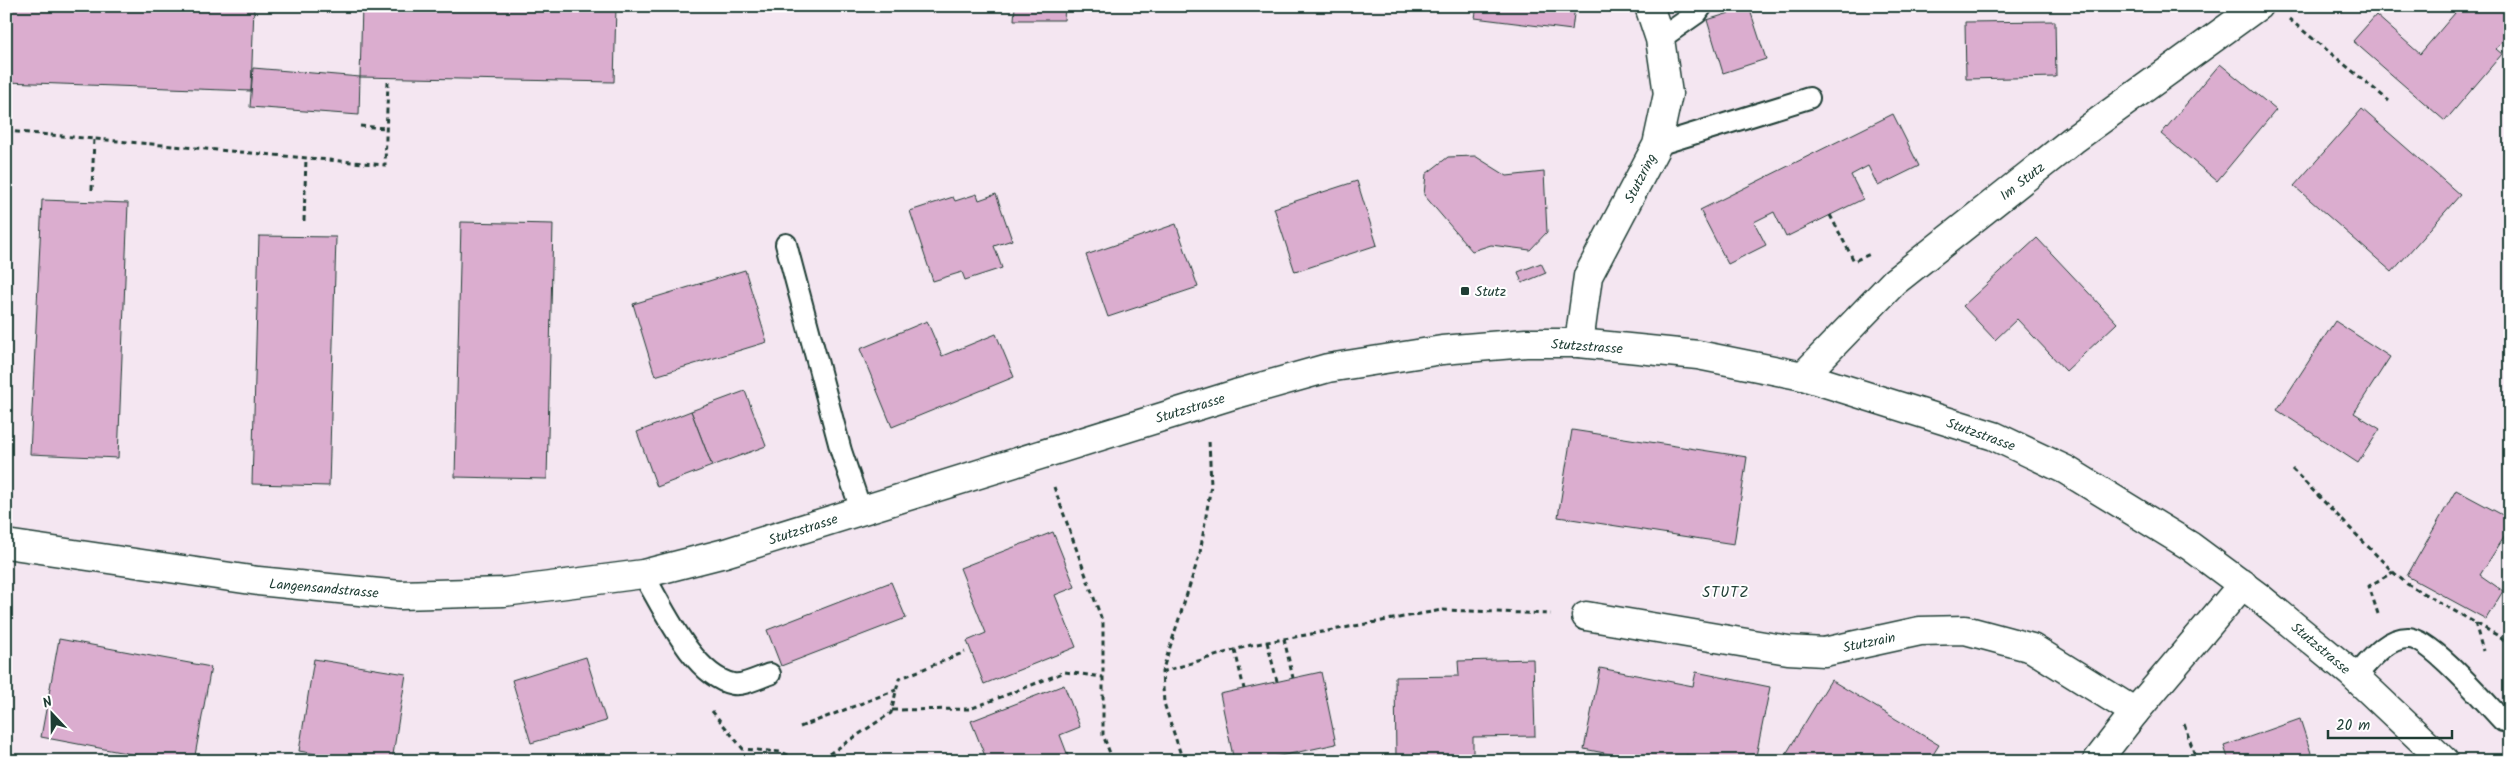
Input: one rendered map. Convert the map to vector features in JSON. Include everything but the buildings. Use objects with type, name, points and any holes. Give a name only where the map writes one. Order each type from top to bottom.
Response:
[{"type":"street","name":"Stutzring","points":[[1579,344],[1588,276],[1657,145],[1668,94],[1660,39],[1649,6]]},
{"type":"street","name":"Im Stutz","points":[[1804,376],[1894,282],[2073,140],[2269,9]]},
{"type":"street","name":"Stutzstrasse","points":[[643,574],[773,539],[1236,394],[1328,368],[1442,350],[1517,344],[1579,344],[1698,355],[1804,376],[1994,436],[2066,470],[2190,546],[2243,584],[2355,677],[2444,761]]},
{"type":"street","name":"Langensandstrasse","points":[[6,544],[258,581],[400,595],[504,592],[643,574]]},
{"type":"street","points":[[2097,761],[2134,712],[2243,584]]},
{"type":"street","name":"Stutzrain","points":[[1586,616],[1788,650],[1824,652],[1920,631],[1964,630],[2032,648],[2134,712]]},
{"type":"lane","points":[[1660,39],[1696,13],[1702,6]]},
{"type":"lane","points":[[1657,145],[1809,98]]},
{"type":"lane","points":[[786,244],[841,450],[861,510]]},
{"type":"lane","points":[[643,574],[685,644],[710,673],[736,684],[770,674]]},
{"type":"lane","points":[[2355,677],[2384,646],[2408,638],[2417,640],[2440,657],[2503,721],[2510,715]]},
{"type":"path","points":[[2269,9],[2389,102]]},
{"type":"path","points":[[6,131],[385,165],[388,82]]},
{"type":"path","points":[[360,126],[386,128]]},
{"type":"path","points":[[92,190],[94,138]]},
{"type":"path","points":[[304,221],[306,158]]},
{"type":"path","points":[[1830,215],[1854,261],[1878,250],[1894,282]]},
{"type":"path","points":[[1183,761],[1164,703],[1162,672],[1200,553],[1211,485],[1208,428],[1236,394]]},
{"type":"path","points":[[2292,469],[2407,584],[2502,638],[2510,646]]},
{"type":"path","points":[[1059,500],[1103,623],[1103,735],[1113,761]]},
{"type":"path","points":[[2380,619],[2369,586],[2393,572]]},
{"type":"path","points":[[1162,672],[1267,642],[1442,610],[1586,616]]},
{"type":"path","points":[[1284,639],[1293,678]]},
{"type":"path","points":[[1267,642],[1277,682]]},
{"type":"path","points":[[1234,650],[1244,689]]},
{"type":"path","points":[[823,761],[829,754],[891,713],[899,679],[965,652]]},
{"type":"path","points":[[892,710],[970,709],[1065,672],[1103,677]]},
{"type":"path","points":[[800,727],[897,690]]},
{"type":"path","points":[[712,712],[743,749],[781,752],[801,761]]},
{"type":"path","points":[[2184,724],[2197,761]]},
{"type":"place","name":"Stutz","points":[[1465,291]]},
{"type":"district","name":"STUTZ","points":[[1726,592]]}]
